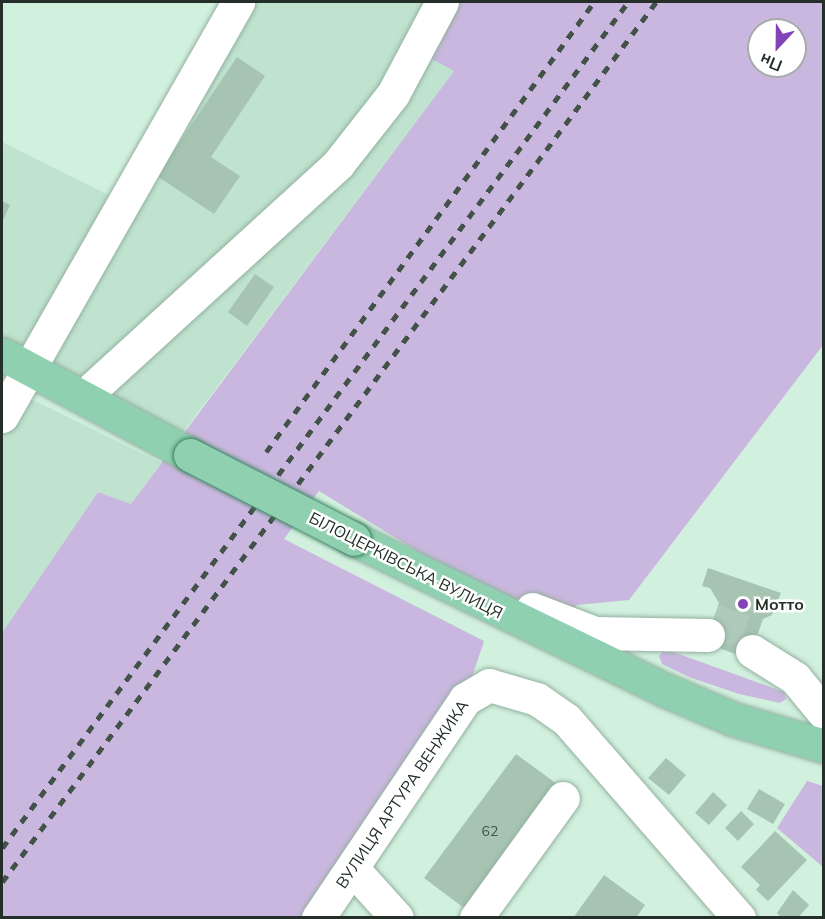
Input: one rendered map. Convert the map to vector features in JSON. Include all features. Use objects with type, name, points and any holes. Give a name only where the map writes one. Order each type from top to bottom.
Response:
[{"type":"main road","name":"БІЛОЦЕРКІВСЬКА ВУЛИЦЯ","points":[[15,362],[391,558],[665,690],[733,719],[824,746]]},
{"type":"street","points":[[2,416],[15,362],[238,2]]},
{"type":"street","points":[[93,388],[338,164],[393,94],[442,2]]},
{"type":"street","points":[[391,558],[465,577],[567,625],[595,633],[638,633],[710,627]]},
{"type":"street","points":[[755,643],[795,678],[824,713]]},
{"type":"street","name":"ВУЛИЦЯ АРТУРА ВЕНЖИКА","points":[[318,918],[465,699],[476,689],[489,685],[537,699],[566,719],[739,918]]},
{"type":"street","points":[[476,918],[563,798]]},
{"type":"street","points":[[352,868],[397,918]]},
{"type":"shaded area","points":[[238,2],[442,2],[454,71],[181,435],[37,356],[17,392],[161,463],[131,504],[98,492],[2,633],[2,142],[125,203]]},
{"type":"shaded area","points":[[442,2],[823,2],[823,345],[629,600],[577,605],[559,622],[422,554],[319,491],[284,539],[484,641],[465,699],[318,917],[2,918],[2,633],[98,492],[131,504],[454,71],[417,51]]},
{"type":"shaded area","points":[[665,649],[784,692],[786,699],[780,703],[739,694],[689,677],[662,664],[659,656]]},
{"type":"shaded area","points":[[807,781],[823,786],[823,867],[777,828]]},
{"type":"building","points":[[237,57],[265,76],[211,157],[240,176],[214,214],[157,176]]},
{"type":"building","points":[[2,201],[10,205],[2,223]]},
{"type":"building","points":[[255,274],[274,287],[247,326],[228,312]]},
{"type":"building","points":[[708,568],[781,593],[772,615],[763,619],[749,659],[705,643],[719,603],[710,588],[702,586]]},
{"type":"building","points":[[516,754],[557,784],[464,908],[424,878]]},
{"type":"building","points":[[666,758],[686,775],[669,795],[648,778]]},
{"type":"building","points":[[759,789],[785,804],[773,824],[747,809]]},
{"type":"building","points":[[713,792],[727,805],[709,825],[695,813]]},
{"type":"building","points":[[741,811],[754,824],[738,841],[725,828]]},
{"type":"building","points":[[775,831],[807,860],[768,901],[756,890],[760,885],[741,867]]},
{"type":"building","points":[[604,875],[645,905],[636,918],[573,918]]},
{"type":"building","points":[[793,890],[809,905],[798,918],[782,918],[777,913]]},
{"type":"tunnel","points":[[713,620],[757,636]]},
{"type":"railway","points":[[266,452],[594,2]]},
{"type":"railway","points":[[2,848],[628,2]]},
{"type":"railway","points":[[2,882],[656,2]]},
{"type":"place","name":"Мотто","points":[[743,604]]}]
